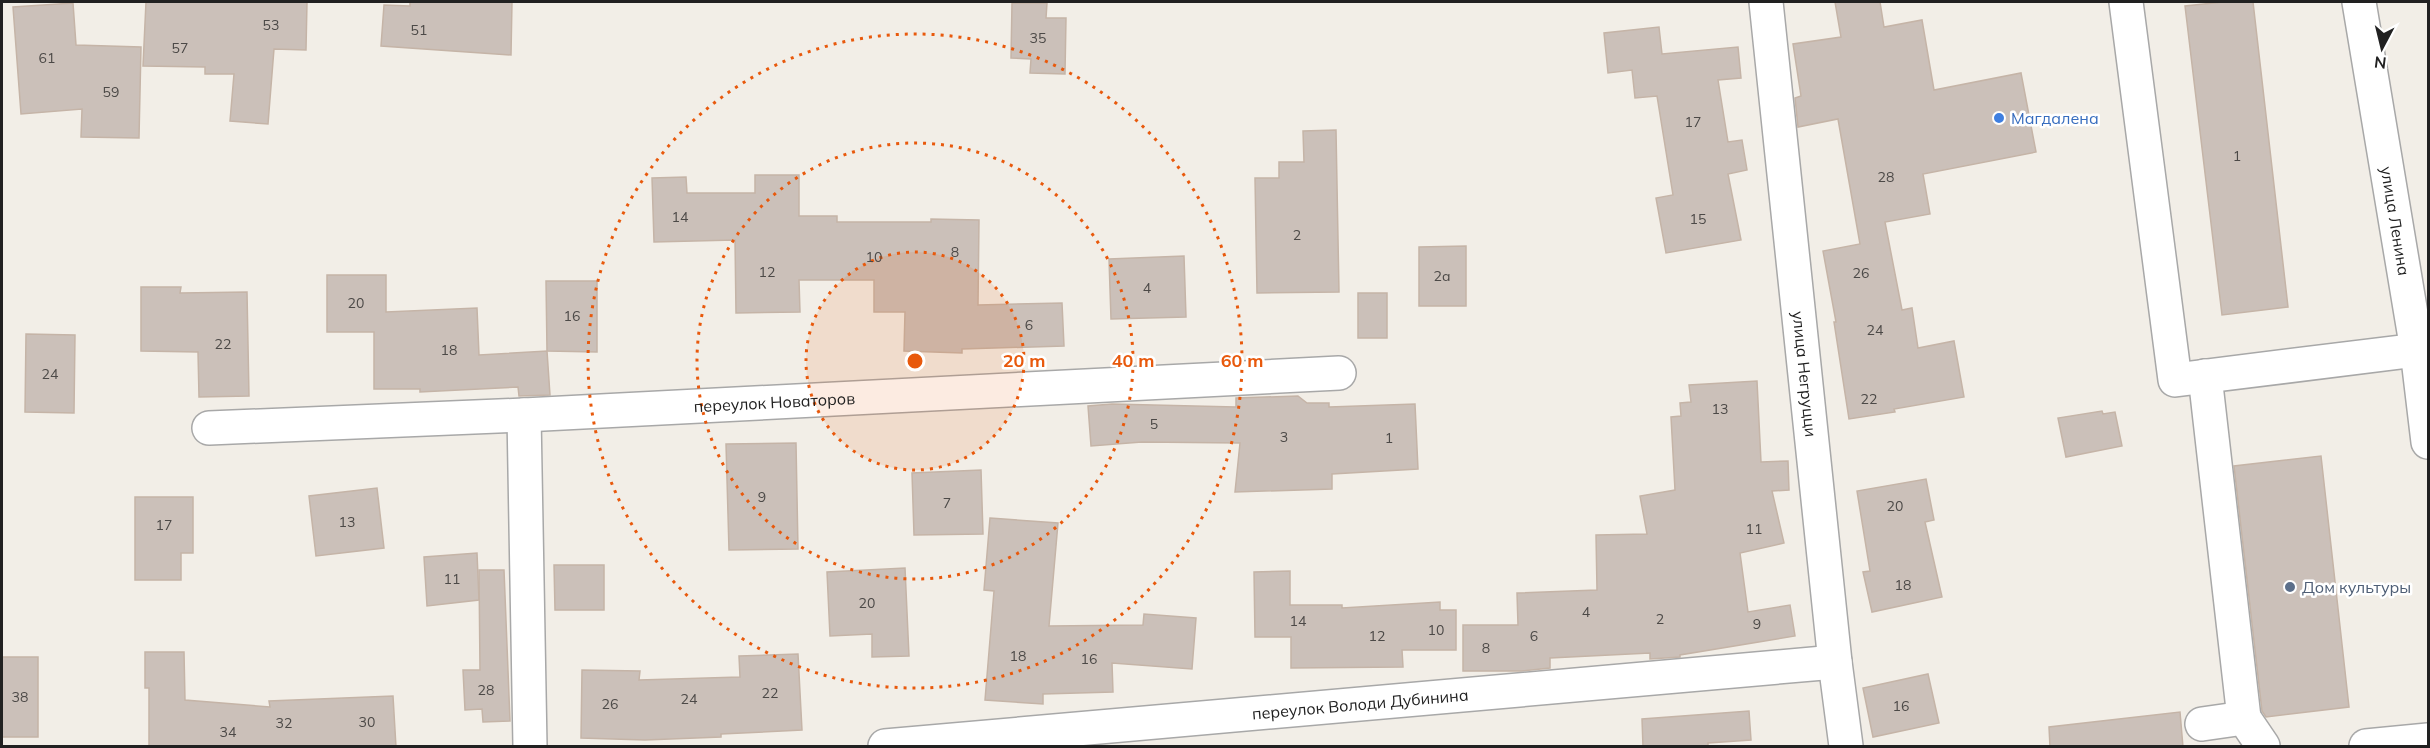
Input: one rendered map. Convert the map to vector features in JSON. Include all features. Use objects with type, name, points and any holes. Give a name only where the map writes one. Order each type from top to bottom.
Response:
[{"type":"street","name":"улица Негруцци","points":[[1766,2],[1835,662],[1846,747]]},
{"type":"street","points":[[2126,2],[2175,380],[2417,350]]},
{"type":"street","name":"улица Ленина","points":[[2359,2],[2417,350],[2428,442]]},
{"type":"street","name":"переулок Новаторов","points":[[209,428],[524,415],[1339,374]]},
{"type":"street","points":[[2205,376],[2244,718],[2263,747]]},
{"type":"street","points":[[524,415],[530,747]]},
{"type":"street","name":"переулок Володи Дубинина","points":[[885,747],[1835,662]]},
{"type":"street","points":[[2202,724],[2244,718]]},
{"type":"street","points":[[2366,747],[2428,740]]},
{"type":"building","points":[[146,2],[307,2],[306,50],[274,49],[268,124],[230,121],[234,74],[205,74],[205,67],[143,66]]},
{"type":"building","points":[[410,2],[512,2],[511,55],[381,46],[384,5],[410,6]]},
{"type":"building","points":[[1835,2],[1880,2],[1884,27],[1922,20],[1934,90],[2021,73],[2036,152],[1923,174],[1930,214],[1885,222],[1902,310],[1912,308],[1918,348],[1954,341],[1964,397],[1849,419],[1834,322],[1836,322],[1823,251],[1860,244],[1838,119],[1798,127],[1795,98],[1801,96],[1793,44],[1841,37]]},
{"type":"building","points":[[2253,2],[2288,307],[2222,315],[2185,6]]},
{"type":"building","points":[[73,3],[76,45],[141,47],[139,138],[81,137],[82,109],[21,114],[13,7]]},
{"type":"building","points":[[1012,3],[1047,3],[1046,18],[1066,18],[1065,74],[1030,73],[1031,59],[1011,58]]},
{"type":"building","points":[[1659,27],[1662,54],[1738,47],[1741,78],[1718,80],[1728,142],[1742,140],[1747,170],[1728,174],[1741,240],[1666,253],[1656,198],[1673,195],[1657,96],[1635,98],[1632,70],[1608,73],[1604,33]]},
{"type":"building","points":[[1336,130],[1339,292],[1257,293],[1255,178],[1279,178],[1279,162],[1304,162],[1303,131]]},
{"type":"building","points":[[755,175],[799,175],[799,216],[837,216],[837,222],[979,220],[978,305],[1062,303],[1064,346],[962,349],[962,353],[904,351],[905,312],[874,312],[874,280],[799,280],[800,312],[736,313],[735,240],[654,242],[652,178],[686,177],[687,193],[755,193]]},
{"type":"building","points":[[1466,246],[1466,306],[1419,306],[1419,247]]},
{"type":"building","points":[[1184,256],[1186,317],[1111,319],[1109,259]]},
{"type":"building","points":[[327,275],[386,275],[386,312],[477,308],[479,355],[547,351],[550,395],[519,396],[518,387],[420,392],[420,389],[374,389],[374,332],[327,332]]},
{"type":"building","points":[[546,281],[597,281],[597,352],[547,351]]},
{"type":"building","points":[[141,287],[181,287],[180,293],[247,292],[249,396],[199,397],[198,352],[141,351]]},
{"type":"building","points":[[1358,293],[1387,293],[1387,338],[1358,338]]},
{"type":"building","points":[[26,334],[75,335],[74,413],[25,412]]},
{"type":"building","points":[[1757,381],[1761,462],[1788,461],[1789,490],[1772,491],[1784,543],[1740,553],[1748,612],[1790,605],[1795,636],[1680,655],[1680,657],[1650,659],[1650,653],[1550,658],[1550,668],[1521,671],[1463,671],[1463,625],[1518,625],[1517,593],[1597,590],[1596,535],[1647,534],[1640,496],[1675,490],[1671,417],[1681,416],[1680,403],[1691,402],[1689,385]]},
{"type":"building","points":[[1298,396],[1307,403],[1329,403],[1329,407],[1415,404],[1418,469],[1332,474],[1332,489],[1235,492],[1240,443],[1142,442],[1091,446],[1088,406],[1112,404],[1236,407],[1236,398]]},
{"type":"building","points":[[2102,411],[2103,414],[2115,412],[2122,446],[2066,457],[2058,418]]},
{"type":"building","points":[[796,443],[798,549],[729,550],[726,444]]},
{"type":"building","name":"Дом культуры","points":[[2321,456],[2349,707],[2266,717],[2262,711],[2234,466]]},
{"type":"building","points":[[981,470],[983,534],[914,535],[912,473]]},
{"type":"building","points":[[1926,479],[1934,520],[1925,522],[1942,597],[1872,612],[1863,572],[1870,571],[1857,491]]},
{"type":"building","points":[[377,488],[384,548],[316,556],[309,496]]},
{"type":"building","points":[[135,497],[193,497],[193,553],[181,553],[181,580],[135,580]]},
{"type":"building","points":[[990,518],[1058,523],[1049,626],[1143,625],[1144,614],[1196,618],[1192,669],[1112,663],[1113,692],[1043,694],[1043,704],[985,700],[994,591],[984,590]]},
{"type":"building","points":[[477,553],[479,600],[427,606],[424,557]]},
{"type":"building","points":[[554,565],[604,565],[604,610],[555,610]]},
{"type":"building","points":[[905,568],[909,656],[872,657],[872,634],[830,636],[827,572]]},
{"type":"building","points":[[479,570],[504,570],[510,721],[483,722],[482,709],[465,710],[463,670],[480,670]]},
{"type":"building","points":[[1290,571],[1290,605],[1342,605],[1342,608],[1440,602],[1440,610],[1456,610],[1456,650],[1402,650],[1403,667],[1291,668],[1291,637],[1255,637],[1254,572]]},
{"type":"building","points":[[145,652],[184,652],[185,700],[270,707],[269,701],[393,696],[396,747],[149,747],[149,688],[145,688]]},
{"type":"building","points":[[798,654],[802,730],[721,734],[721,737],[645,740],[581,738],[582,670],[640,671],[639,680],[740,677],[739,656]]},
{"type":"building","points":[[2,657],[38,657],[38,737],[2,737]]},
{"type":"building","points":[[1928,674],[1939,723],[1873,737],[1863,688]]},
{"type":"building","points":[[1749,711],[1751,740],[1708,743],[1708,747],[1643,747],[1642,719]]},
{"type":"building","points":[[2180,712],[2183,747],[2050,747],[2049,727]]},
{"type":"place","name":"Магдалена","points":[[1999,118]]},
{"type":"place","name":"Дом культуры","points":[[2290,587]]}]
